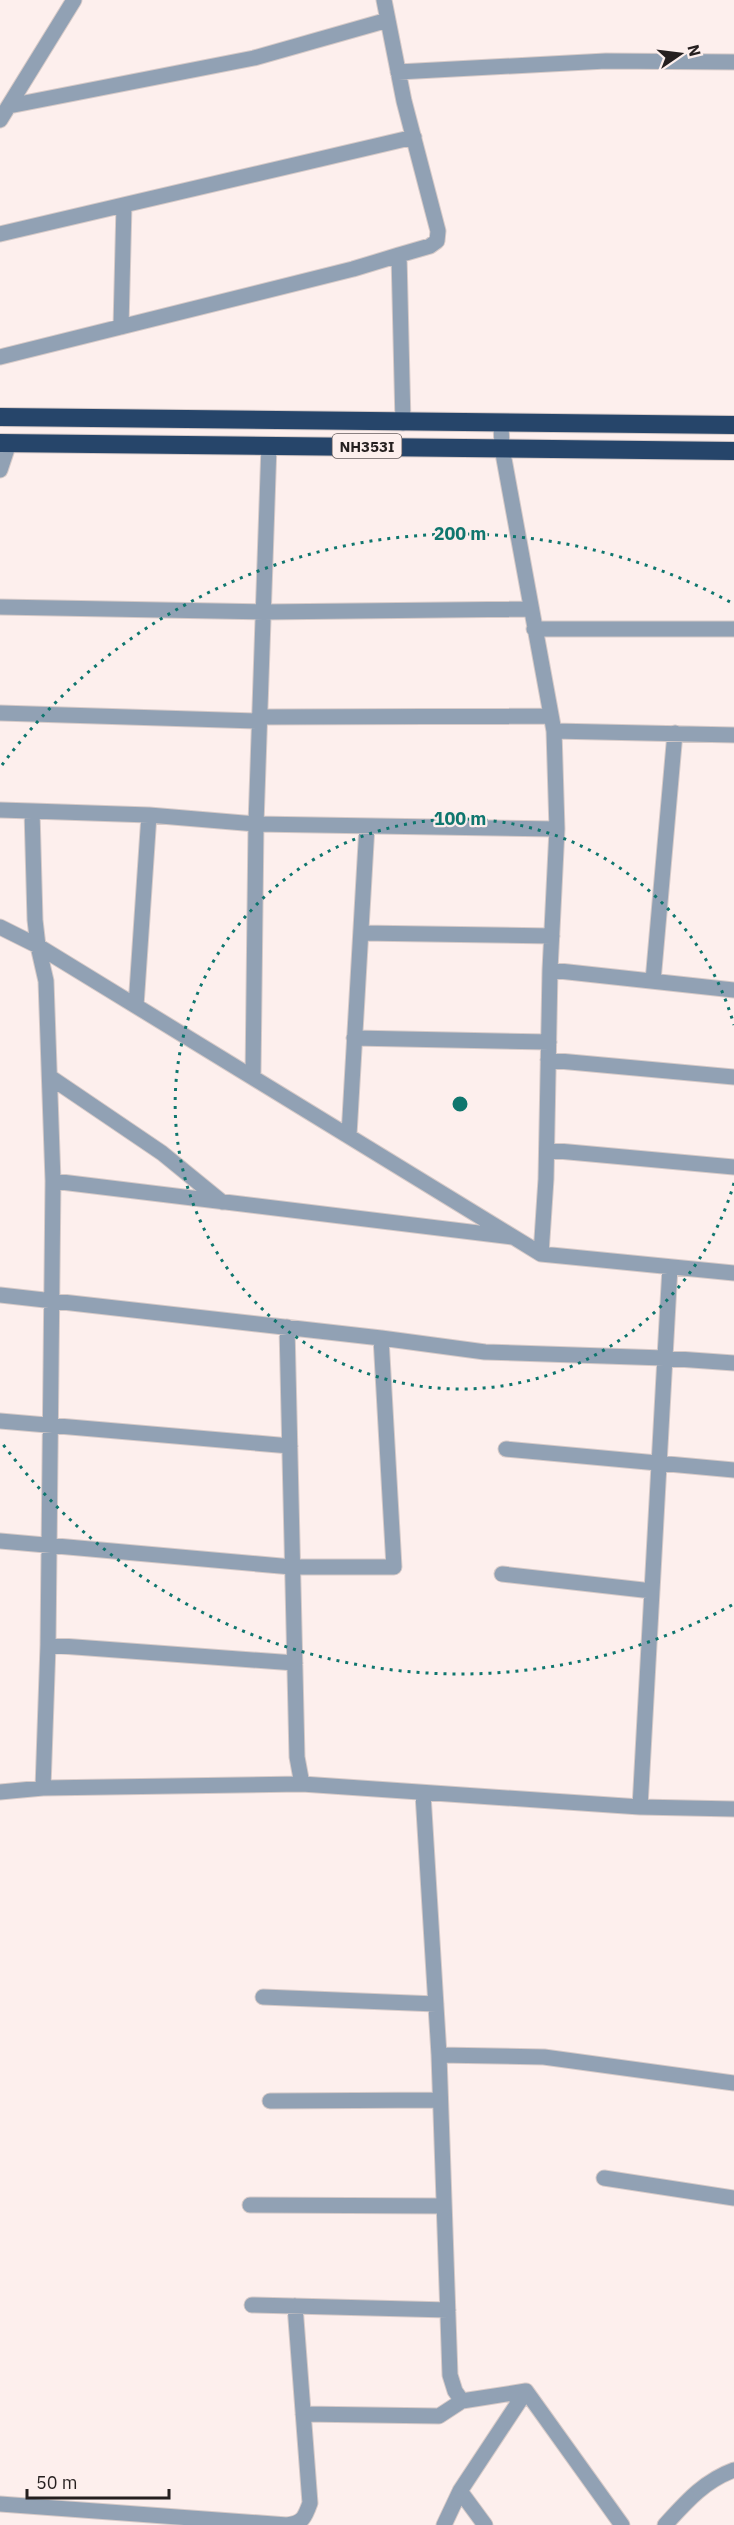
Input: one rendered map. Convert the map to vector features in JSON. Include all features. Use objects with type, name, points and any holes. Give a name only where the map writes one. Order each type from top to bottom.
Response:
[{"type":"highway","name":"NH353I","points":[[0,417],[734,425]]},
{"type":"highway","name":"NH353I","points":[[4,443],[734,451]]},
{"type":"street","points":[[0,120],[74,0]]},
{"type":"street","points":[[0,357],[341,272],[430,246],[436,241],[438,236],[398,72],[384,0]]},
{"type":"street","points":[[9,106],[254,58],[388,20]]},
{"type":"street","points":[[398,72],[606,61],[734,62]]},
{"type":"street","points":[[0,234],[414,137]]},
{"type":"street","points":[[122,327],[124,205]]},
{"type":"street","points":[[399,255],[403,423]]},
{"type":"street","points":[[501,424],[502,448],[552,723],[557,828],[550,970],[547,1150],[541,1254]]},
{"type":"street","points":[[0,470],[4,443]]},
{"type":"street","points":[[253,1077],[256,824],[269,445]]},
{"type":"street","points":[[0,607],[263,612],[531,609]]},
{"type":"street","points":[[534,629],[734,629]]},
{"type":"street","points":[[0,713],[552,723],[675,734],[734,735]]},
{"type":"street","points":[[653,981],[675,734]]},
{"type":"street","points":[[0,810],[149,815],[256,824],[557,828]]},
{"type":"street","points":[[32,811],[38,946],[46,981],[53,1181],[48,1645],[43,1788]]},
{"type":"street","points":[[136,1006],[149,815]]},
{"type":"street","points":[[349,1135],[367,825]]},
{"type":"street","points":[[0,927],[38,946],[541,1254],[734,1273]]},
{"type":"street","points":[[360,933],[552,936]]},
{"type":"street","points":[[550,970],[734,990]]},
{"type":"street","points":[[354,1038],[549,1042]]},
{"type":"street","points":[[548,1060],[734,1077]]},
{"type":"street","points":[[50,1077],[162,1153],[222,1202]]},
{"type":"street","points":[[547,1150],[734,1167]]},
{"type":"street","points":[[53,1181],[515,1238]]},
{"type":"street","points":[[640,1807],[670,1267]]},
{"type":"street","points":[[0,1295],[486,1352],[664,1358],[734,1363]]},
{"type":"street","points":[[287,1327],[297,1757],[302,1784]]},
{"type":"street","points":[[0,1541],[292,1567],[394,1567],[381,1338]]},
{"type":"street","points":[[0,1420],[290,1446]]},
{"type":"street","points":[[506,1449],[734,1470]]},
{"type":"street","points":[[502,1574],[652,1591]]},
{"type":"street","points":[[48,1645],[295,1663]]},
{"type":"street","points":[[0,1792],[43,1788],[302,1784],[640,1807],[734,1809]]},
{"type":"street","points":[[423,1794],[439,2055],[450,2375],[455,2391],[462,2401]]},
{"type":"street","points":[[263,1997],[436,2004]]},
{"type":"street","points":[[439,2055],[544,2058],[734,2083]]},
{"type":"street","points":[[270,2101],[440,2100]]},
{"type":"street","points":[[604,2178],[734,2199]]},
{"type":"street","points":[[250,2205],[444,2206]]},
{"type":"street","points":[[252,2305],[448,2310]]},
{"type":"street","points":[[0,2504],[126,2519],[297,2524],[305,2518],[310,2503],[295,2306]]},
{"type":"street","points":[[303,2414],[439,2416],[462,2401],[526,2391]]},
{"type":"street","points":[[444,2525],[460,2491],[526,2391]]},
{"type":"street","points":[[526,2391],[622,2525]]},
{"type":"street","points":[[665,2525],[698,2489],[734,2470]]},
{"type":"street","points":[[460,2491],[485,2525]]}]
